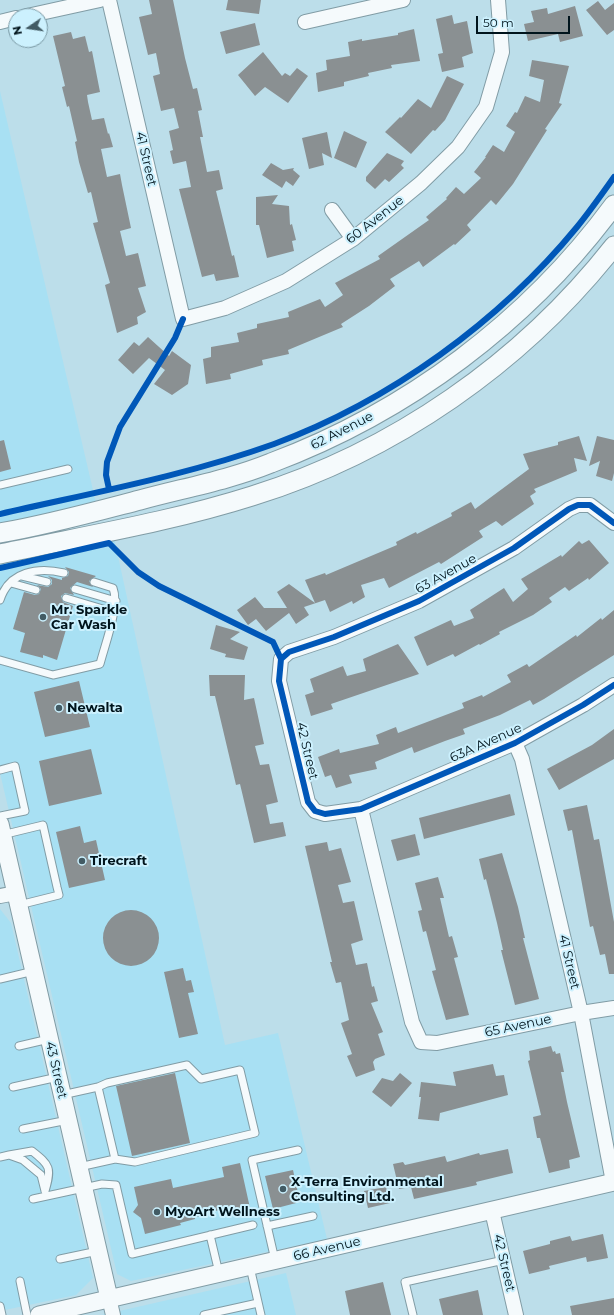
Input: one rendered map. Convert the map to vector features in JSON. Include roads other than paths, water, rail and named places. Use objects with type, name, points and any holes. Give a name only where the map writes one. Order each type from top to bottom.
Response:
[{"type":"main road","name":"62 Avenue","points":[[0,533],[86,514],[211,482],[270,464],[318,444],[361,423],[435,378],[483,342],[533,298],[577,252],[614,205]]},
{"type":"main road","name":"62 Avenue","points":[[0,554],[168,518],[250,497],[302,479],[362,451],[426,415],[463,390],[508,355],[559,308],[614,246]]},
{"type":"street","points":[[48,11],[100,0]]},
{"type":"street","name":"41 Street","points":[[109,0],[183,319]]},
{"type":"street","points":[[305,22],[403,0]]},
{"type":"street","name":"60 Avenue","points":[[183,319],[225,308],[286,281],[353,239],[422,183],[458,147],[486,107],[502,52],[498,0]]},
{"type":"street","points":[[332,210],[353,239]]},
{"type":"street","name":"63 Avenue","points":[[289,652],[334,637],[419,601],[514,548],[569,509],[578,506],[590,505],[614,522]]},
{"type":"street","name":"42 Street","points":[[289,652],[281,659],[279,681],[308,802],[315,811],[325,814],[361,809]]},
{"type":"street","name":"63A Avenue","points":[[361,809],[515,743],[583,705],[614,685]]},
{"type":"street","name":"41 Street","points":[[515,743],[522,758],[580,1012],[613,1182]]},
{"type":"street","name":"65 Avenue","points":[[361,809],[366,822],[412,1022],[421,1042],[437,1043],[580,1012],[614,1008]]},
{"type":"street","name":"43 Street","points":[[1,829],[12,898],[34,971],[113,1315]]},
{"type":"street","name":"66 Avenue","points":[[39,1315],[613,1182]]},
{"type":"street","name":"42 Street","points":[[492,1211],[516,1315]]},
{"type":"lane","points":[[0,485],[68,469]]},
{"type":"lane","points":[[0,600],[2,593],[11,583],[28,572],[47,569],[64,573]]},
{"type":"lane","points":[[22,576],[47,582]]},
{"type":"lane","points":[[0,660],[53,675],[100,664],[116,601],[116,594],[113,588],[94,582]]},
{"type":"lane","points":[[11,583],[36,590]]},
{"type":"lane","points":[[75,589],[116,601]]},
{"type":"lane","points":[[66,598],[113,612]]},
{"type":"lane","points":[[0,770],[15,766],[25,811],[0,816]]},
{"type":"lane","points":[[1,829],[43,825],[59,895],[12,898]]},
{"type":"lane","points":[[0,980],[34,971]]},
{"type":"lane","points":[[19,1046],[49,1039]]},
{"type":"lane","points":[[62,1095],[187,1065],[201,1079],[240,1070],[255,1133],[135,1162],[115,1159],[79,1167]]},
{"type":"lane","points":[[13,1087],[58,1077]]},
{"type":"lane","points":[[98,1087],[115,1159]]},
{"type":"lane","points":[[23,1129],[68,1120]]},
{"type":"lane","points":[[275,1260],[252,1160],[298,1150]]},
{"type":"lane","points":[[0,1157],[32,1151],[46,1162],[50,1173],[46,1194]]},
{"type":"lane","points":[[9,1155],[23,1160],[40,1176],[46,1194]]},
{"type":"lane","points":[[33,1200],[46,1194],[102,1184],[116,1185],[132,1254],[253,1225]]},
{"type":"lane","points":[[267,1226],[313,1216]]},
{"type":"lane","points":[[210,1235],[220,1273]]},
{"type":"lane","points":[[60,1259],[98,1251]]},
{"type":"lane","points":[[413,1315],[405,1282],[504,1260]]},
{"type":"lane","points":[[250,1266],[261,1315]]},
{"type":"lane","points":[[20,1282],[27,1315]]},
{"type":"lane","points":[[204,1315],[258,1303]]},
{"type":"lane","points":[[0,1306],[2,1315]]},
{"type":"place","name":"Mr. Sparkle Car Wash","points":[[43,617]]},
{"type":"place","name":"Newalta","points":[[59,708]]},
{"type":"place","name":"Tirecraft","points":[[82,861]]},
{"type":"place","name":"X-Terra Environmental Consulting Ltd.","points":[[283,1189]]},
{"type":"place","name":"MyoArt Wellness","points":[[157,1212]]}]
